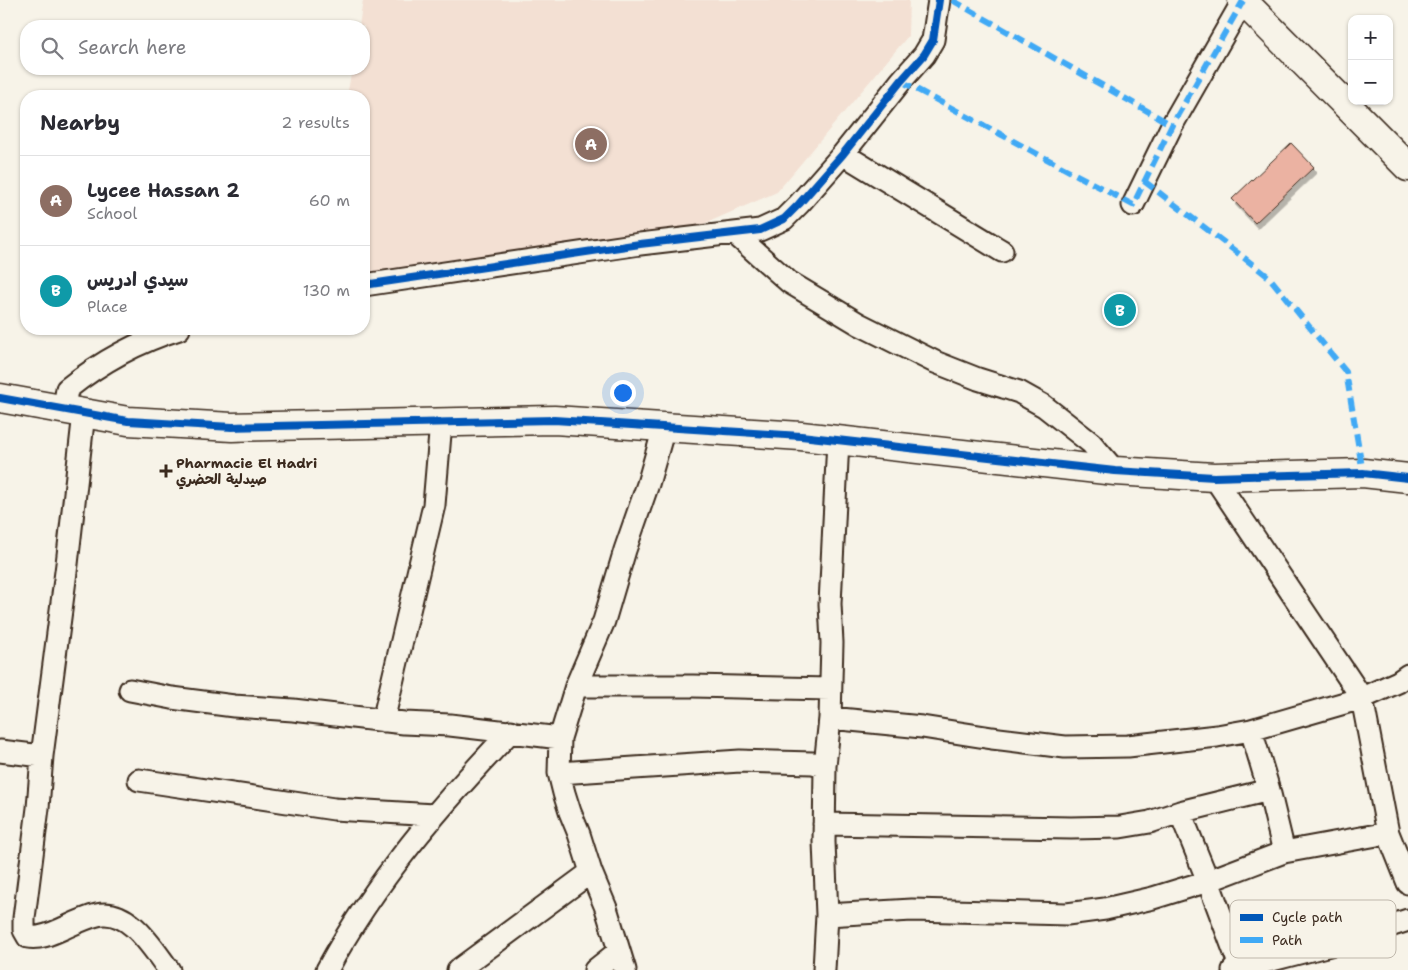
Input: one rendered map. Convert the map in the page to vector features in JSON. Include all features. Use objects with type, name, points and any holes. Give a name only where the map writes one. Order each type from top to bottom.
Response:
[{"type":"street","points":[[370,284],[640,244],[735,234],[760,230],[784,219],[844,154],[901,81],[924,55],[933,40],[939,0]]},
{"type":"street","points":[[1133,205],[1172,125],[1243,0],[1406,159]]},
{"type":"street","points":[[844,154],[1002,251]]},
{"type":"street","points":[[735,234],[789,282],[859,324],[935,362],[978,379],[1019,392],[1044,406],[1091,443],[1115,471]]},
{"type":"street","points":[[163,335],[128,348],[84,375],[67,388],[74,411],[67,564],[42,756],[24,930],[28,937],[37,938],[97,914],[115,914],[130,923],[169,970]]},
{"type":"street","points":[[0,398],[128,421],[232,427],[554,420],[838,440],[1115,471],[1214,477],[1363,473],[1408,478]]},
{"type":"street","points":[[383,721],[434,505],[441,422]]},
{"type":"street","points":[[595,970],[622,961],[606,908],[591,872],[580,834],[570,812],[559,773],[560,738],[576,686],[604,621],[664,428]]},
{"type":"street","points":[[824,970],[827,916],[824,824],[825,766],[830,718],[832,642],[830,604],[838,440]]},
{"type":"street","points":[[1214,477],[1362,698],[1388,833],[1408,883]]},
{"type":"street","points":[[830,718],[922,727],[1065,747],[1128,746],[1217,736],[1251,730],[1362,698],[1398,682],[1408,675]]},
{"type":"street","points":[[576,686],[830,689]]},
{"type":"street","points":[[130,690],[172,698],[234,706],[294,710],[404,723],[450,725],[560,738]]},
{"type":"street","points":[[1251,730],[1270,790],[1284,852]]},
{"type":"street","points":[[327,970],[343,939],[378,886],[434,815],[511,731]]},
{"type":"street","points":[[0,751],[42,756]]},
{"type":"street","points":[[559,773],[740,761],[813,763],[825,766]]},
{"type":"street","points":[[139,780],[334,809],[434,815]]},
{"type":"street","points":[[824,824],[1120,827],[1150,822],[1180,812],[1270,790]]},
{"type":"street","points":[[1180,812],[1208,881],[1230,948]]},
{"type":"street","points":[[827,916],[912,910],[1068,914],[1105,909],[1153,898],[1208,881],[1284,852],[1388,833]]},
{"type":"street","points":[[458,970],[591,872]]},
{"type":"street","points":[[1396,924],[1408,920]]},
{"type":"street","points":[[1237,969],[1280,958]]},
{"type":"shaded area","points":[[363,0],[909,0],[908,36],[777,192],[704,224],[370,276],[370,90],[348,90],[351,75],[370,75],[370,20],[360,20]]},
{"type":"building","points":[[1291,143],[1314,167],[1255,223],[1232,199]]},
{"type":"marked path","points":[[952,0],[1172,125]]},
{"type":"marked path","points":[[901,81],[1133,205],[1172,125],[1243,1]]},
{"type":"marked path","points":[[1144,181],[1269,277],[1346,372],[1363,473]]},
{"type":"cycle path","points":[[370,284],[640,244],[760,230],[784,219],[843,154],[924,55],[933,40],[939,0]]},
{"type":"cycle path","points":[[0,398],[128,421],[232,427],[554,420],[801,436],[1115,471],[1214,477],[1363,473],[1408,478]]},
{"type":"place","name":"Lycee Hassan 2","points":[[591,144]]},
{"type":"place","name":"سيدي ادريس","points":[[1120,310]]},
{"type":"place","name":"Pharmacie El Hadri صيدلية الحضري","points":[[166,471]]}]
